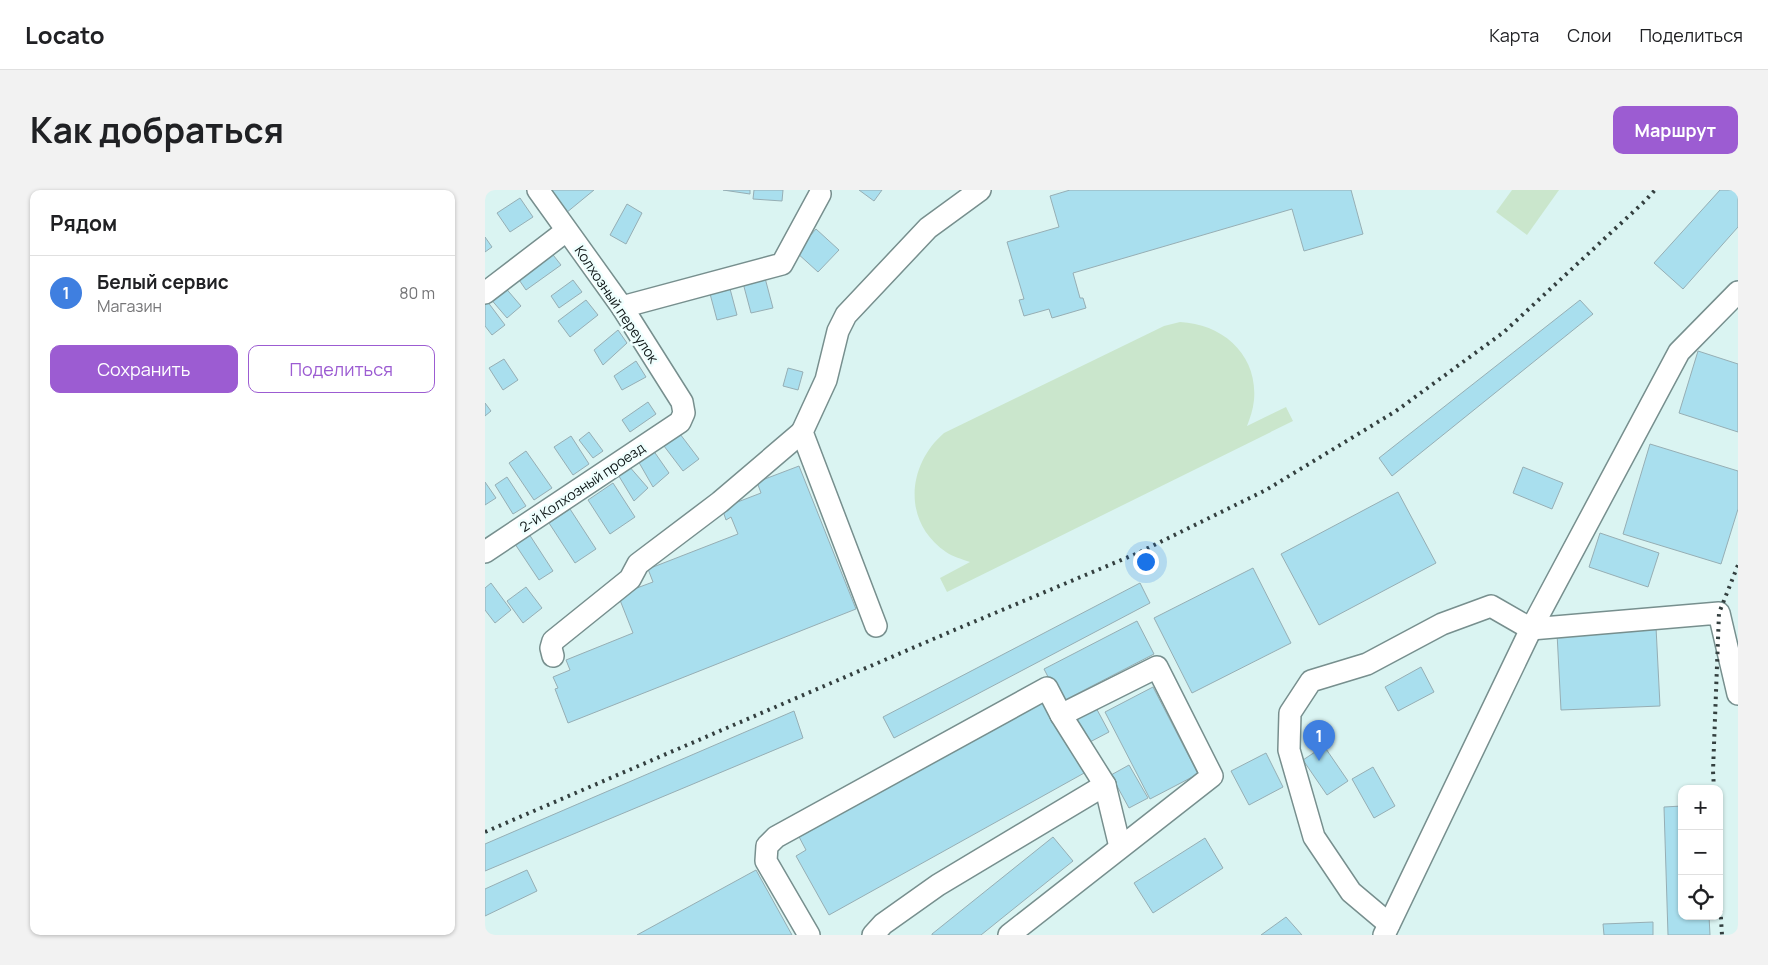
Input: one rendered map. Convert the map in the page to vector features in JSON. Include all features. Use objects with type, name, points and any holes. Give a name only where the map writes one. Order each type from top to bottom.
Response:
[{"type":"street","name":"Колхозный переулок","points":[[538,190],[622,307],[682,402],[684,413],[680,422]]},
{"type":"street","points":[[553,656],[551,648],[553,641],[630,579],[638,564],[720,502],[802,432],[825,380],[839,331],[847,315],[928,228],[980,190]]},
{"type":"street","points":[[622,307],[781,264],[820,194]]},
{"type":"street","points":[[485,293],[566,231]]},
{"type":"street","points":[[1738,292],[1679,352],[1531,629],[1386,929],[1351,892],[1314,837],[1289,750],[1290,713],[1311,681],[1367,664],[1442,624],[1491,606],[1531,629],[1719,613],[1738,694]]},
{"type":"street","name":"2-й Колхозный проезд","points":[[485,552],[680,422]]},
{"type":"street","points":[[802,432],[877,626]]},
{"type":"street","points":[[1009,935],[1212,776],[1157,667],[1061,715]]},
{"type":"street","points":[[809,935],[766,861],[767,846],[776,837],[1047,688],[1061,715],[1105,785],[1121,847]]},
{"type":"street","points":[[873,935],[883,924],[938,885],[1105,785]]},
{"type":"green space","points":[[1512,190],[1559,190],[1527,235],[1496,212]]},
{"type":"green space","points":[[1180,322],[1196,324],[1210,329],[1235,345],[1244,356],[1254,384],[1254,404],[1247,426],[1286,407],[1293,421],[947,592],[940,578],[970,562],[949,554],[932,540],[922,525],[916,510],[915,493],[917,477],[923,461],[932,446],[944,433],[1164,326]]},
{"type":"building","points":[[547,190],[594,190],[566,213]]},
{"type":"building","points":[[723,190],[750,190],[750,194]]},
{"type":"building","points":[[754,190],[783,190],[782,201],[753,199]]},
{"type":"building","points":[[859,190],[882,190],[874,201]]},
{"type":"building","points":[[1070,190],[1351,190],[1363,234],[1304,251],[1292,209],[1073,273],[1080,298],[1083,298],[1086,308],[1052,318],[1049,309],[1024,316],[1019,300],[1024,299],[1007,242],[1059,227],[1050,196]]},
{"type":"building","points":[[1720,190],[1738,190],[1738,227],[1683,289],[1654,263]]},
{"type":"building","points":[[520,198],[533,217],[510,232],[497,213]]},
{"type":"building","points":[[627,204],[642,213],[626,244],[610,235]]},
{"type":"building","points":[[816,229],[839,250],[818,272],[796,252]]},
{"type":"building","points":[[485,237],[492,247],[485,252]]},
{"type":"building","points":[[550,251],[561,265],[526,290],[515,274]]},
{"type":"building","points":[[765,278],[773,308],[751,313],[743,283]]},
{"type":"building","points":[[573,280],[582,292],[559,308],[551,296]]},
{"type":"building","points":[[503,285],[521,306],[507,318],[489,297]]},
{"type":"building","points":[[729,285],[737,315],[717,320],[709,290]]},
{"type":"building","points":[[586,300],[598,315],[570,337],[558,321]]},
{"type":"building","points":[[1580,300],[1593,314],[1392,476],[1379,458]]},
{"type":"building","points":[[487,301],[505,325],[492,335],[485,326],[485,302]]},
{"type":"building","points":[[618,330],[627,343],[603,365],[594,350]]},
{"type":"building","points":[[1698,351],[1738,364],[1738,432],[1679,413]]},
{"type":"building","points":[[504,359],[518,380],[503,390],[489,368]]},
{"type":"building","points":[[636,361],[646,377],[622,390],[614,376]]},
{"type":"building","points":[[788,368],[803,372],[798,390],[783,386]]},
{"type":"building","points":[[648,402],[656,414],[630,432],[622,420]]},
{"type":"building","points":[[485,403],[491,411],[485,416]]},
{"type":"building","points":[[589,432],[603,451],[593,458],[579,440]]},
{"type":"building","points":[[680,434],[699,459],[683,471],[664,446]]},
{"type":"building","points":[[571,436],[589,464],[573,475],[554,447]]},
{"type":"building","points":[[1650,444],[1738,471],[1738,509],[1721,564],[1623,534]]},
{"type":"building","points":[[653,450],[669,473],[653,487],[637,459]]},
{"type":"building","points":[[526,451],[552,488],[534,500],[509,463]]},
{"type":"building","points":[[628,465],[648,488],[634,501],[617,473]]},
{"type":"building","points":[[799,466],[856,609],[568,723],[555,689],[558,688],[553,677],[570,670],[566,660],[633,633],[618,595],[653,582],[648,569],[738,534],[731,517],[726,520],[722,508],[761,493],[757,482]]},
{"type":"building","points":[[1523,467],[1563,483],[1552,509],[1513,493]]},
{"type":"building","points":[[507,477],[526,506],[513,514],[495,485]]},
{"type":"building","points":[[485,482],[496,498],[485,505]]},
{"type":"building","points":[[613,483],[635,517],[610,534],[588,500]]},
{"type":"building","points":[[1398,492],[1436,563],[1319,625],[1281,554]]},
{"type":"building","points":[[570,509],[596,549],[575,563],[549,523]]},
{"type":"building","points":[[1600,533],[1659,553],[1648,587],[1589,567]]},
{"type":"building","points":[[529,534],[553,571],[539,580],[515,544]]},
{"type":"building","points":[[1253,568],[1291,643],[1192,693],[1154,618]]},
{"type":"building","points":[[491,583],[511,610],[495,623],[485,610],[485,588]]},
{"type":"building","points":[[1140,583],[1150,603],[894,738],[883,717]]},
{"type":"building","points":[[526,587],[542,608],[523,623],[507,601]]},
{"type":"building","points":[[1137,621],[1154,654],[1061,702],[1044,669]]},
{"type":"building","points":[[1656,627],[1660,706],[1561,710],[1557,633]]},
{"type":"building","points":[[1421,667],[1434,692],[1398,711],[1385,687]]},
{"type":"building","points":[[1153,687],[1198,774],[1150,799],[1105,712]]},
{"type":"building","points":[[1044,695],[1086,772],[829,915],[796,856],[806,850],[797,833]]},
{"type":"building","points":[[1094,704],[1109,732],[1088,743],[1073,715]]},
{"type":"building","points":[[794,711],[803,738],[485,871],[485,844]]},
{"type":"building","points":[[1324,746],[1348,781],[1327,795],[1303,760]]},
{"type":"building","points":[[1266,753],[1283,787],[1249,805],[1231,771]]},
{"type":"building","points":[[1129,765],[1148,798],[1129,808],[1111,775]]},
{"type":"building","points":[[1373,767],[1395,806],[1374,818],[1352,779]]},
{"type":"building","points":[[1678,806],[1678,920],[1709,920],[1710,935],[1668,935],[1664,807]]},
{"type":"building","points":[[1053,837],[1073,861],[981,935],[932,935],[932,934]]},
{"type":"building","points":[[1205,838],[1223,868],[1153,913],[1134,883]]},
{"type":"building","points":[[527,870],[537,891],[485,916],[485,889]]},
{"type":"building","points":[[756,870],[792,935],[637,935]]},
{"type":"building","points":[[1286,917],[1302,935],[1261,935]]},
{"type":"building","points":[[1653,922],[1653,935],[1604,935],[1603,924]]},
{"type":"railway","points":[[485,832],[1138,553],[1266,490],[1396,411],[1504,332],[1655,190]]},
{"type":"railway","points":[[1714,785],[1719,613],[1738,565]]},
{"type":"railway","points":[[1721,920],[1722,935]]},
{"type":"place","name":"Белый сервис","points":[[1319,761]]}]
